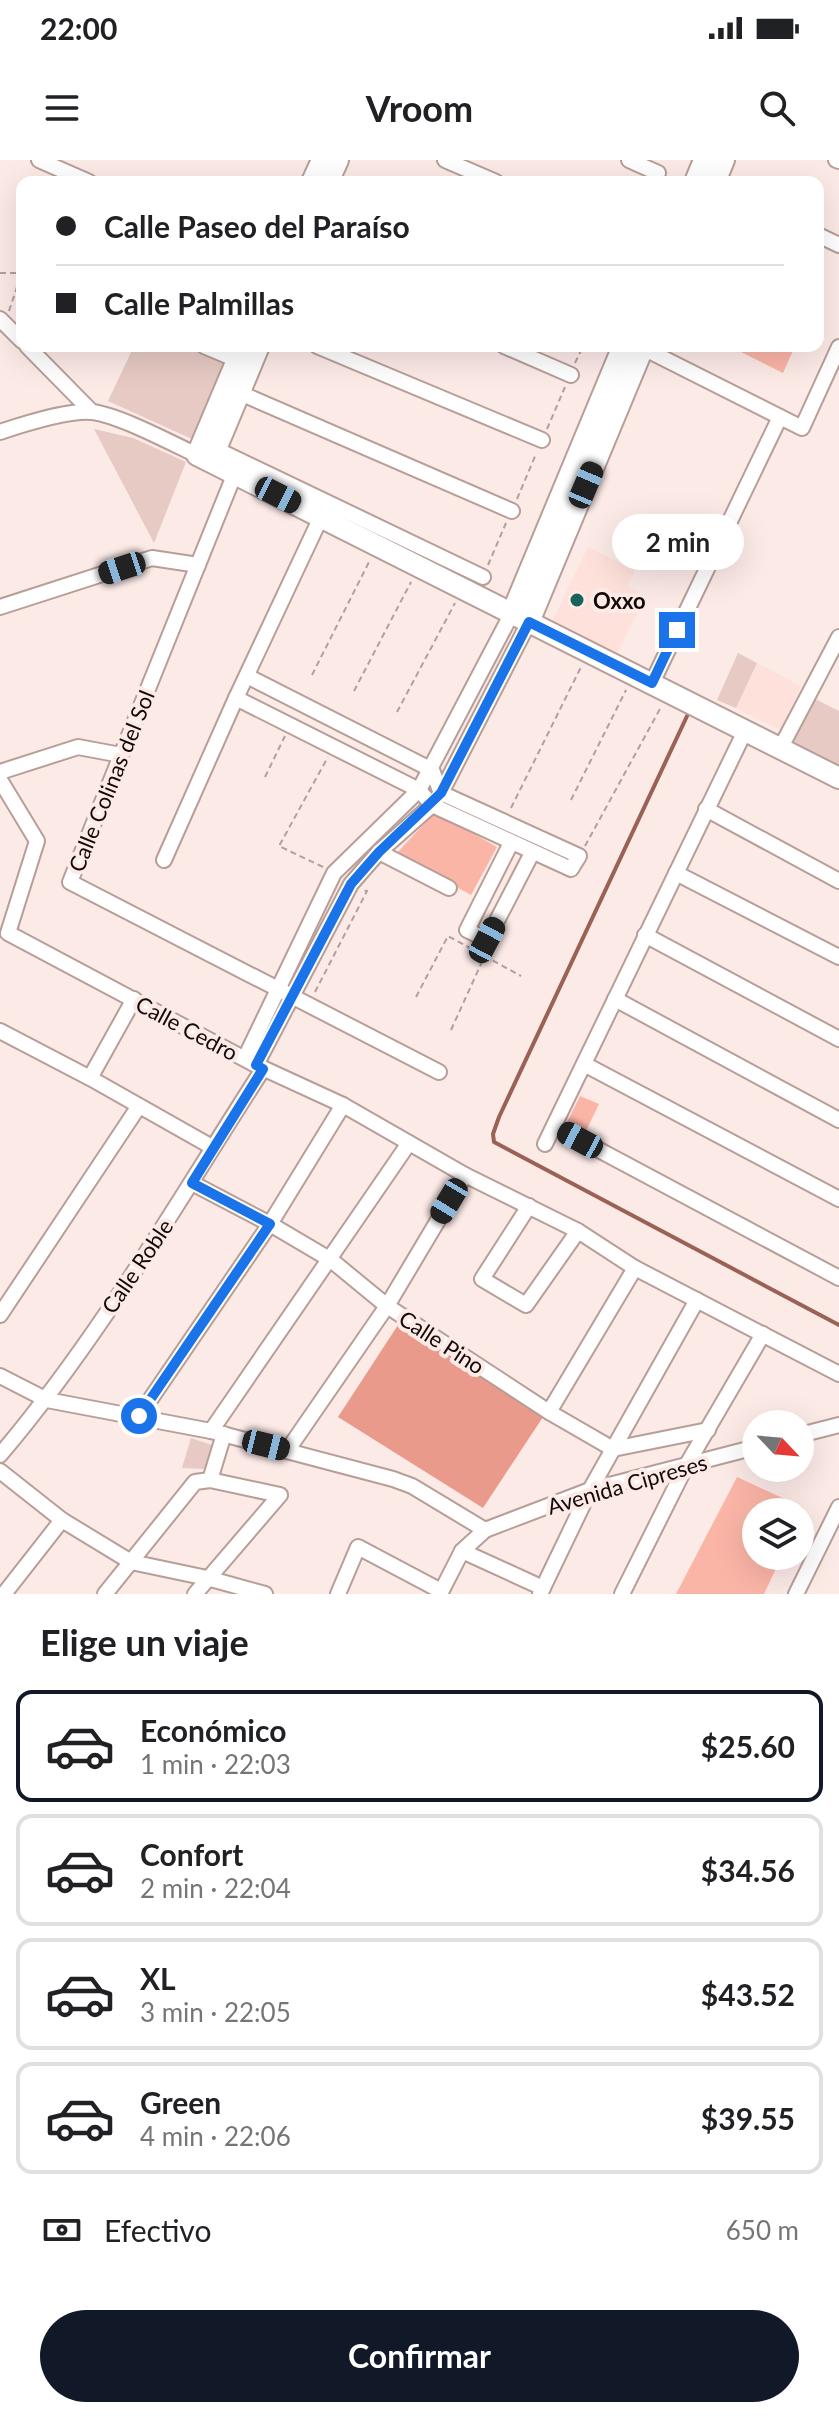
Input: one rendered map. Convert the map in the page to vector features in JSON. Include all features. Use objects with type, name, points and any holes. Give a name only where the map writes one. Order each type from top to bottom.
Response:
[{"type":"street","points":[[39,160],[75,176]]},
{"type":"street","points":[[445,160],[482,176]]},
{"type":"street","points":[[629,160],[658,173]]},
{"type":"street","points":[[647,352],[802,428],[839,347]]},
{"type":"street","points":[[33,352],[92,412]]},
{"type":"street","points":[[208,455],[240,393],[257,352]]},
{"type":"street","points":[[331,352],[542,440]]},
{"type":"street","points":[[518,352],[571,375]]},
{"type":"street","points":[[255,1064],[351,884],[379,852],[436,799],[521,618],[635,352]]},
{"type":"street","points":[[208,455],[240,353]]},
{"type":"street","points":[[240,393],[512,511]]},
{"type":"street","points":[[0,432],[38,419],[92,412],[208,455],[483,577]]},
{"type":"street","points":[[651,683],[780,417]]},
{"type":"street","points":[[208,455],[235,473],[839,778]]},
{"type":"street","name":"Calle Colinas del Sol","points":[[235,473],[70,882],[439,1072]]},
{"type":"street","points":[[164,860],[321,517]]},
{"type":"street","points":[[0,607],[152,558],[198,565]]},
{"type":"street","points":[[255,1064],[278,989],[334,873],[419,790],[521,618]]},
{"type":"street","points":[[780,749],[837,644]]},
{"type":"street","points":[[247,676],[432,770]]},
{"type":"street","points":[[236,698],[419,790],[532,853],[568,869],[572,868],[579,856],[504,821],[436,799]]},
{"type":"street","points":[[545,1144],[745,731]]},
{"type":"street","points":[[0,772],[78,747],[121,755]]},
{"type":"street","points":[[432,770],[436,799]]},
{"type":"street","name":"Calle Cedro","points":[[0,780],[37,841],[8,933],[255,1064],[343,1105],[465,1175],[578,1231],[635,1268],[839,1374]]},
{"type":"street","points":[[706,809],[839,881]]},
{"type":"street","points":[[511,843],[467,930],[487,940],[532,853]]},
{"type":"street","points":[[379,852],[449,888]]},
{"type":"street","points":[[676,873],[839,957]]},
{"type":"street","points":[[645,935],[839,1039]]},
{"type":"street","points":[[90,1078],[134,999]]},
{"type":"street","points":[[615,999],[839,1120]]},
{"type":"street","points":[[2,1037],[90,1078],[212,1147]]},
{"type":"street","name":"Calle Roble","points":[[0,1455],[47,1400],[192,1183],[255,1064]]},
{"type":"street","points":[[584,1064],[839,1199]]},
{"type":"street","points":[[139,1416],[270,1224],[343,1105]]},
{"type":"street","points":[[0,1315],[139,1106]]},
{"type":"street","points":[[554,1126],[839,1278]]},
{"type":"street","points":[[105,1594],[203,1481],[217,1433],[409,1143]]},
{"type":"street","points":[[287,1451],[387,1306],[465,1175]]},
{"type":"street","name":"Calle Pino","points":[[192,1183],[331,1260],[387,1306],[549,1412],[613,1449]]},
{"type":"street","points":[[529,1206],[482,1279],[526,1305],[578,1231]]},
{"type":"street","points":[[549,1412],[635,1268]]},
{"type":"street","points":[[462,1551],[542,1591],[590,1490],[697,1300]]},
{"type":"street","points":[[622,1594],[686,1466],[763,1334]]},
{"type":"street","points":[[0,1376],[47,1400],[217,1433],[412,1486],[485,1530],[462,1551],[440,1592],[358,1547],[338,1594]]},
{"type":"street","points":[[814,1431],[839,1425]]},
{"type":"street","points":[[613,1449],[708,1430]]},
{"type":"street","name":"Avenida Cipreses","points":[[485,1530],[590,1490],[742,1451]]},
{"type":"street","points":[[0,1471],[62,1520],[131,1562],[265,1594]]},
{"type":"street","points":[[195,1594],[280,1495],[203,1481]]},
{"type":"street","points":[[796,1594],[839,1507]]},
{"type":"street","points":[[4,1594],[62,1520]]},
{"type":"path","points":[[2,321],[16,287]]},
{"type":"path","points":[[483,577],[581,352]]},
{"type":"path","points":[[312,675],[377,545]]},
{"type":"path","points":[[354,691],[419,566]]},
{"type":"path","points":[[397,712],[463,588]]},
{"type":"path","points":[[504,821],[589,652]]},
{"type":"path","points":[[571,800],[651,683]]},
{"type":"path","points":[[579,856],[651,683]]},
{"type":"path","points":[[265,777],[290,724]]},
{"type":"path","points":[[334,746],[279,846],[334,873]]},
{"type":"path","points":[[308,1005],[367,891]]},
{"type":"path","points":[[416,997],[448,936],[521,976]]},
{"type":"path","points":[[451,1030],[485,958],[487,940]]},
{"type":"shaded area","points":[[741,352],[792,352],[783,373]]},
{"type":"shaded area","points":[[588,547],[635,570],[628,586],[646,596],[617,654],[552,622]]},
{"type":"shaded area","points":[[757,663],[801,686],[780,730],[736,708]]},
{"type":"shaded area","points":[[435,812],[497,847],[471,895],[396,854]]},
{"type":"shaded area","points":[[580,1096],[599,1104],[585,1133],[566,1124]]},
{"type":"shaded area","points":[[398,1325],[543,1417],[483,1508],[338,1417]]},
{"type":"shaded area","points":[[737,1477],[742,1482],[782,1498],[742,1498],[742,1570],[775,1570],[764,1594],[676,1594]]},
{"type":"building","points":[[131,352],[207,352],[227,361],[192,439],[108,401]]},
{"type":"building","points":[[94,429],[133,438],[186,462],[154,543]]},
{"type":"building","points":[[738,653],[757,663],[736,708],[717,700]]},
{"type":"building","points":[[813,698],[839,711],[839,767],[789,742]]},
{"type":"building","points":[[191,1438],[212,1445],[207,1469],[182,1468]]},
{"type":"waterway","points":[[688,714],[499,1117],[493,1134],[494,1142],[839,1325]]},
{"type":"place","name":"Oxxo","points":[[577,600]]},
{"type":"route","points":[[139,1416],[270,1224],[192,1183],[263,1069],[256,1065],[351,884],[379,852],[432,805],[441,793],[529,622],[652,683],[677,630]]}]
